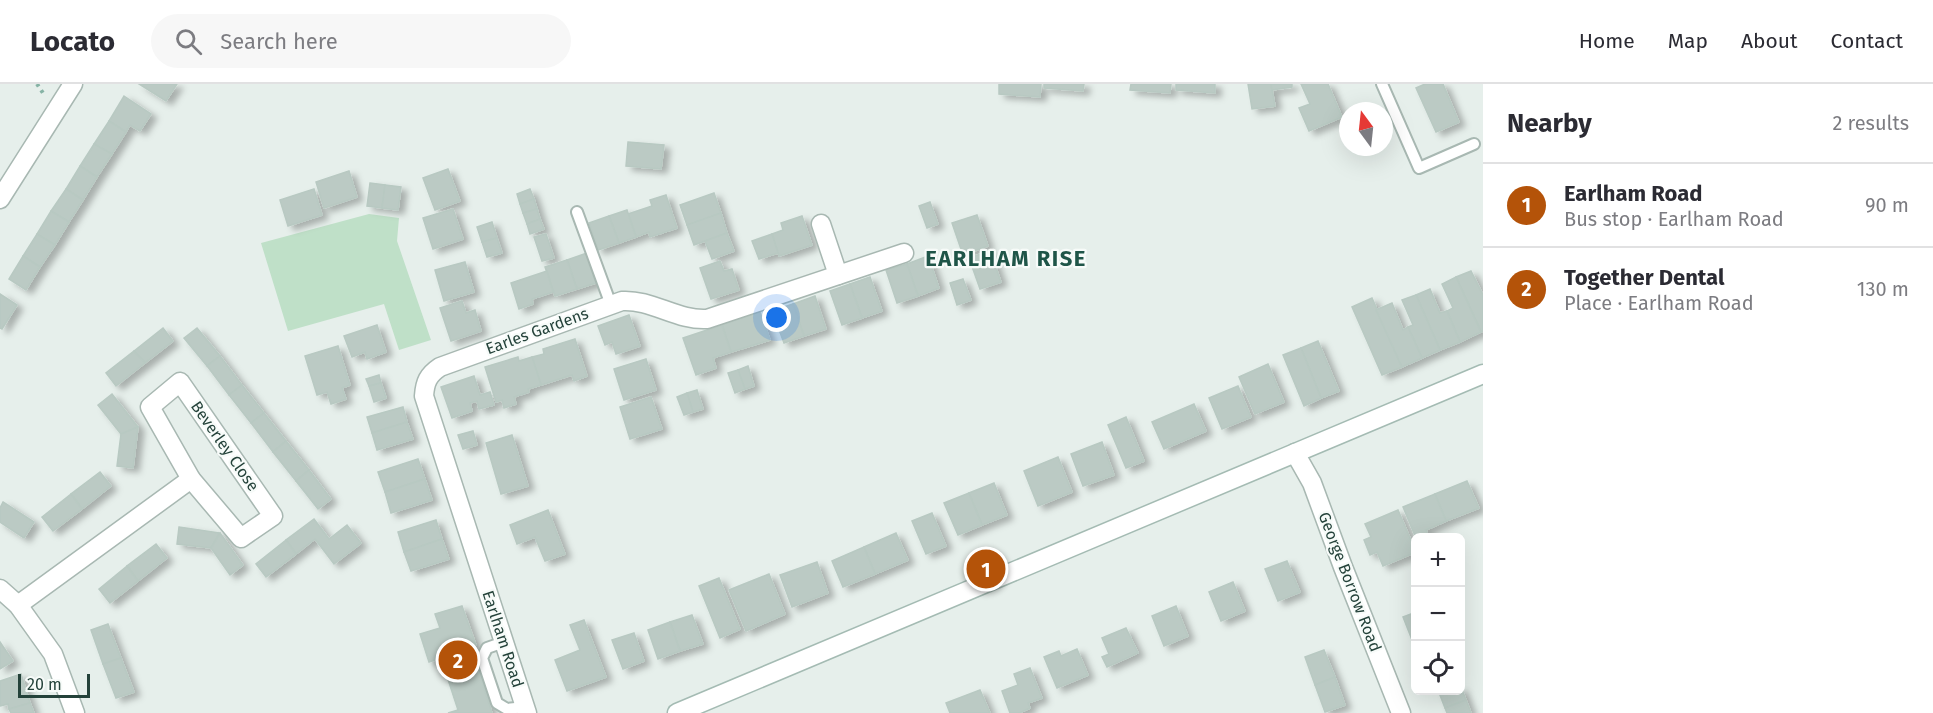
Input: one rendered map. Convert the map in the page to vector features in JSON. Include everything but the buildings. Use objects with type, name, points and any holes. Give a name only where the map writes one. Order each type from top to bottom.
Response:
[{"type":"street","points":[[0,199],[73,84]]},
{"type":"street","points":[[820,224],[838,275]]},
{"type":"street","name":"Earles Gardens","points":[[480,566],[424,396],[424,385],[430,374],[440,367],[610,304],[633,300],[694,320],[707,319],[904,253]]},
{"type":"street","points":[[677,713],[1483,374]]},
{"type":"street","name":"Beverley Close","points":[[180,382],[273,516],[241,538],[191,479],[150,407],[180,382]]},
{"type":"street","name":"George Borrow Road","points":[[1295,453],[1312,483],[1401,713]]},
{"type":"street","points":[[18,605],[191,479]]},
{"type":"street","name":"Earlham Road","points":[[480,566],[504,642],[516,711]]},
{"type":"street","points":[[0,589],[18,605],[53,654],[75,713]]},
{"type":"lane","points":[[1382,84],[1419,168],[1474,144]]},
{"type":"lane","points":[[577,212],[610,304]]},
{"type":"lane","points":[[504,642],[487,648],[482,658],[497,703],[516,711]]},
{"type":"path","points":[[37,84],[43,93]]},
{"type":"green space","points":[[369,214],[399,218],[397,241],[431,340],[399,350],[384,304],[288,331],[261,243]]},
{"type":"place","name":"Earlham Road","points":[[986,569]]},
{"type":"place","name":"Together Dental","points":[[458,660]]},
{"type":"district","name":"EARLHAM RISE","points":[[1006,258]]}]
